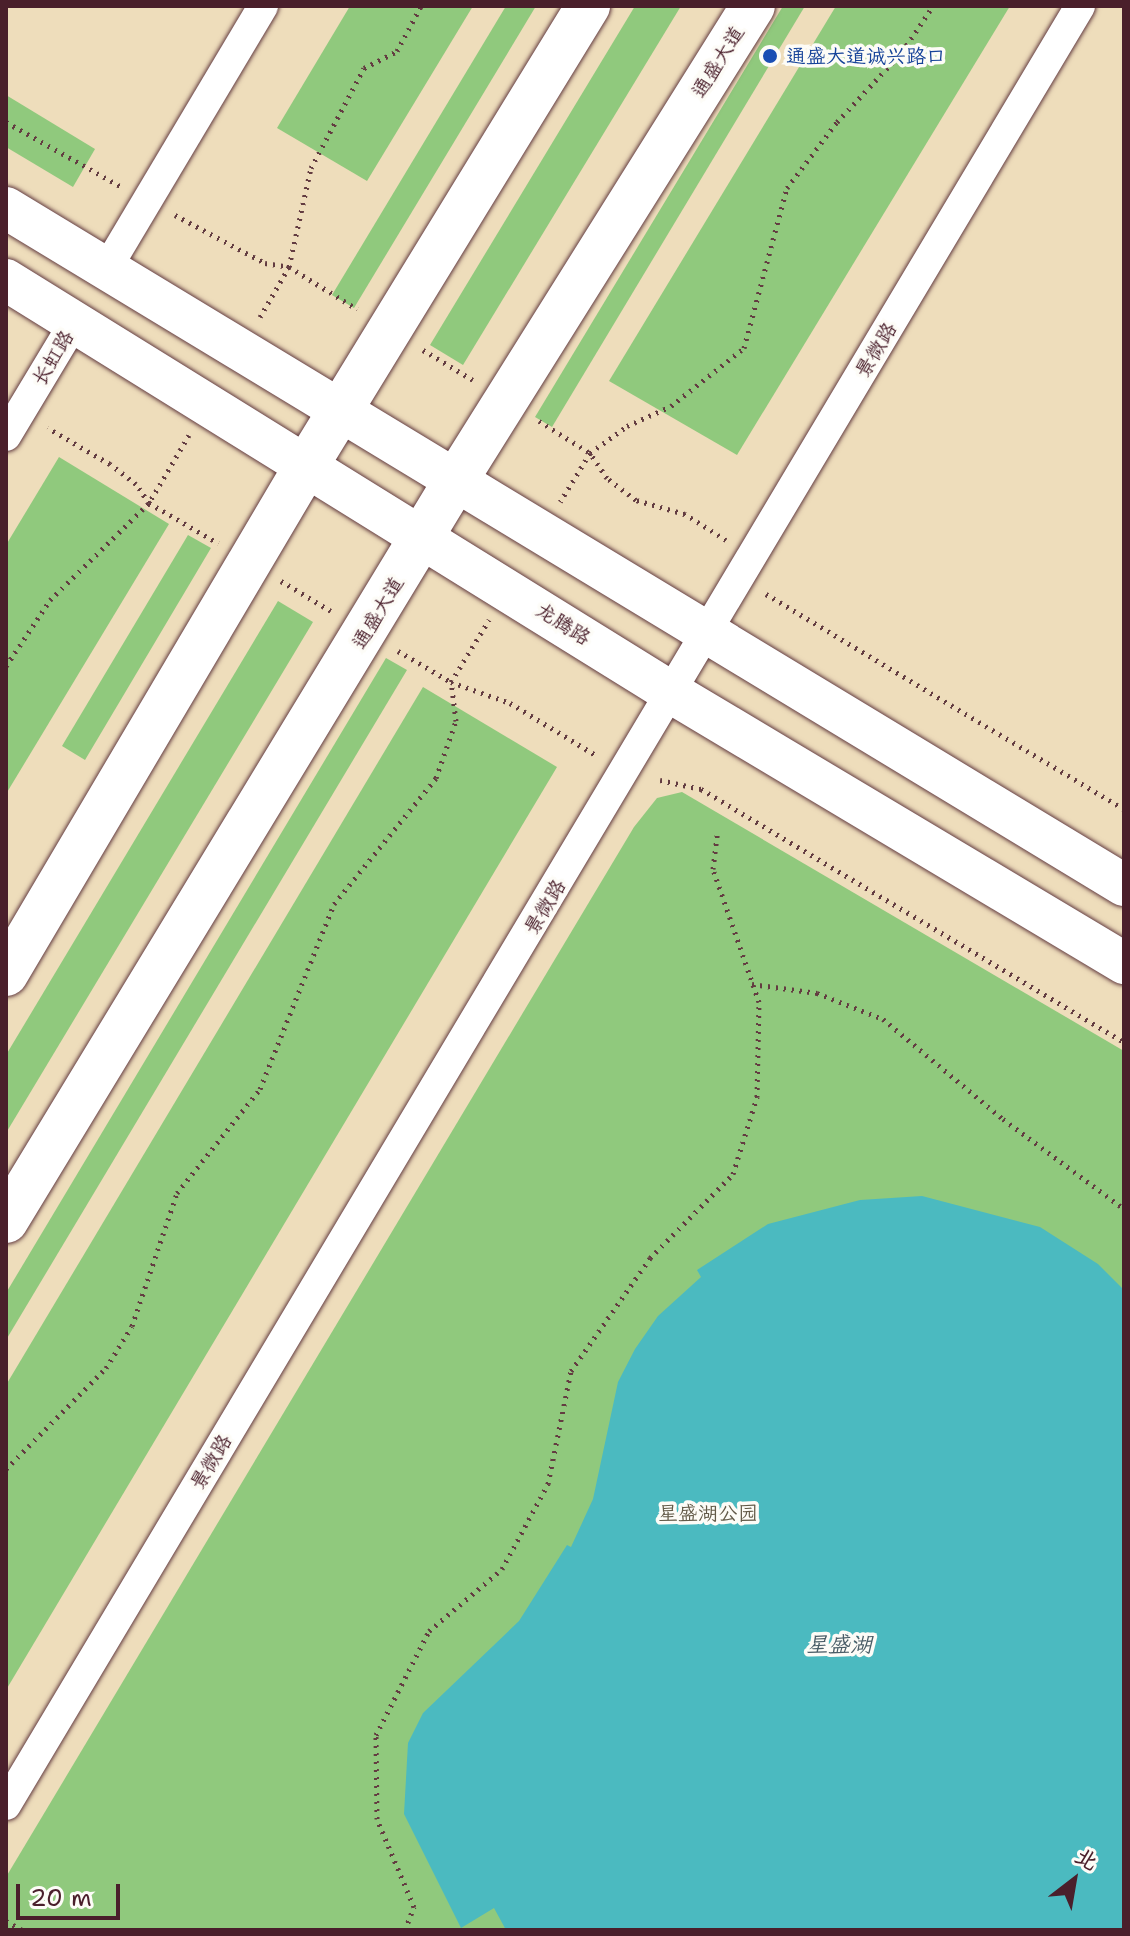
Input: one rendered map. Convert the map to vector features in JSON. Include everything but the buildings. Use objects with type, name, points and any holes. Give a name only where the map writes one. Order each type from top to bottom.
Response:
[{"type":"main road","points":[[6,974],[308,463],[588,6]]},
{"type":"main road","name":"通盛大道","points":[[6,1221],[425,537],[456,480],[753,6]]},
{"type":"main road","points":[[6,208],[707,636],[1124,885]]},
{"type":"main road","name":"龙腾路","points":[[6,280],[308,463],[672,693],[1124,963]]},
{"type":"street","points":[[107,268],[263,6]]},
{"type":"street","name":"景微路","points":[[6,1805],[707,636],[1080,6]]},
{"type":"street","name":"长虹路","points":[[6,436],[75,321]]},
{"type":"path","points":[[289,267],[311,168],[364,68],[397,51],[421,6]]},
{"type":"path","points":[[733,544],[685,514],[636,500],[607,478],[590,453],[627,426],[671,406],[744,348],[787,188],[837,122],[902,52],[933,6]]},
{"type":"path","points":[[6,666],[50,600],[149,503],[136,484],[110,464],[45,426]]},
{"type":"path","points":[[758,607],[766,594],[767,580]]},
{"type":"path","points":[[766,594],[1124,809]]},
{"type":"path","points":[[6,1469],[106,1368],[132,1326],[177,1193],[260,1089],[334,904],[436,778],[456,721],[451,682],[510,703],[601,758]]},
{"type":"path","points":[[660,780],[667,766]]},
{"type":"path","points":[[650,781],[660,780],[701,789],[1124,1042]]},
{"type":"path","points":[[405,1930],[414,1907],[377,1819],[376,1735],[429,1631],[502,1569],[548,1484],[571,1371],[650,1258],[733,1174],[757,1097],[759,1002],[713,869],[718,831]]},
{"type":"path","points":[[752,984],[817,993],[883,1019],[1003,1119],[1124,1209]]},
{"type":"path","points":[[6,1921],[22,1930]]},
{"type":"green space","points":[[350,6],[473,6],[367,181],[277,128]]},
{"type":"green space","points":[[506,6],[536,6],[354,308],[332,295]]},
{"type":"green space","points":[[635,6],[681,6],[463,365],[430,345]]},
{"type":"green space","points":[[783,6],[805,6],[552,427],[535,417]]},
{"type":"green space","points":[[836,6],[1010,6],[737,455],[609,381]]},
{"type":"green space","points":[[6,95],[95,149],[73,187],[6,147]]},
{"type":"green space","points":[[59,457],[169,524],[6,794],[6,545]]},
{"type":"green space","points":[[188,535],[211,548],[85,760],[62,746]]},
{"type":"green space","points":[[278,601],[313,622],[6,1133],[6,1055]]},
{"type":"green space","points":[[386,658],[407,670],[6,1340],[6,1293]]},
{"type":"green space","points":[[423,687],[557,767],[6,1690],[6,1385]]},
{"type":"green space","name":"星盛湖公园","points":[[682,792],[1124,1051],[1124,1930],[6,1930],[6,1877],[634,827],[657,798]]},
{"type":"water","name":"星盛湖","points":[[922,1196],[1040,1227],[1098,1264],[1124,1290],[1124,1930],[506,1930],[494,1908],[461,1928],[404,1814],[408,1743],[423,1713],[519,1621],[567,1545],[571,1547],[593,1499],[618,1382],[635,1349],[658,1316],[701,1277],[697,1270],[768,1224],[860,1200]]},
{"type":"place","name":"通盛大道诚兴路口","points":[[770,56]]}]
